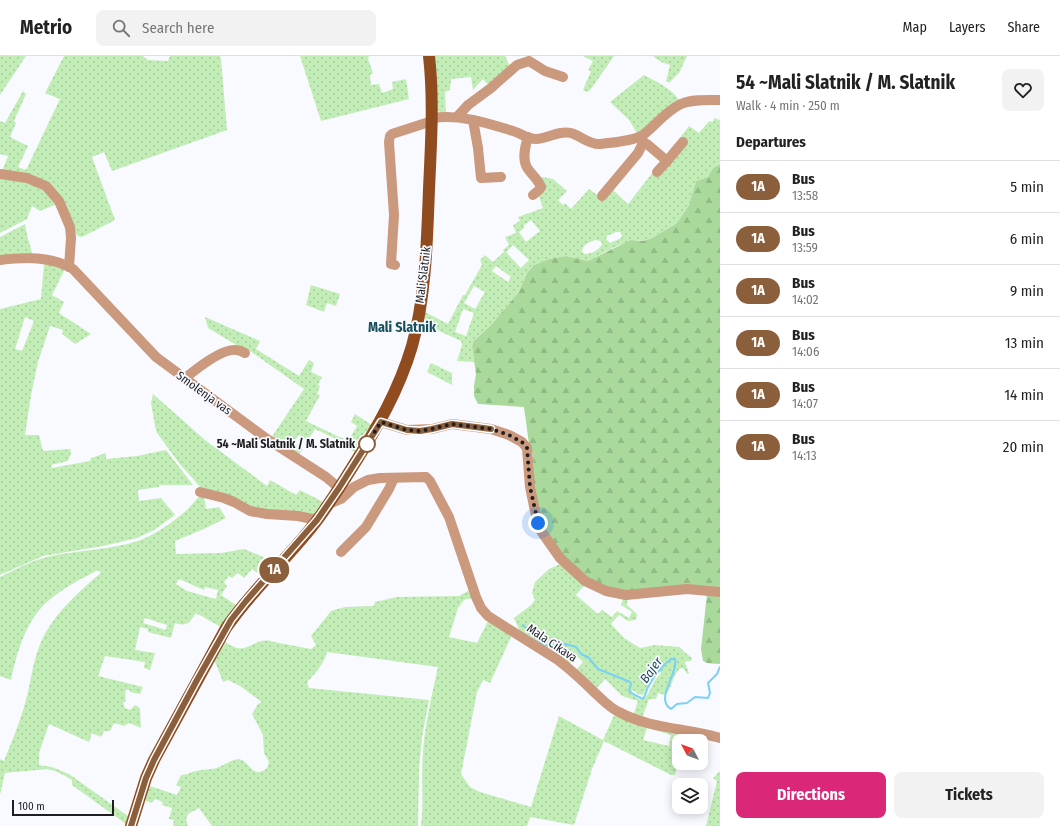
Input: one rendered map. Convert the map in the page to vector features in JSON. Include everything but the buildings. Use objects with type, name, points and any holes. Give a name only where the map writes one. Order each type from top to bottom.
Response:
[{"type":"main road","name":"Mali Slatnik","points":[[339,488],[381,422],[399,382],[417,324],[427,246],[433,120],[429,56]]},
{"type":"main road","points":[[131,826],[144,784],[154,760],[226,628],[243,605],[317,520],[339,488]]},
{"type":"street","points":[[457,117],[468,105],[491,88],[517,65],[529,61],[545,71],[562,77]]},
{"type":"street","points":[[602,196],[638,153],[642,140],[672,110],[682,104],[720,100]]},
{"type":"street","points":[[395,265],[391,264],[394,215],[389,142],[392,134],[433,120],[457,117],[513,131],[535,139],[567,132],[588,142],[598,144],[642,140],[667,161]]},
{"type":"street","points":[[473,120],[481,178],[501,177]]},
{"type":"street","points":[[528,137],[525,145],[526,167],[539,181],[541,187],[533,195]]},
{"type":"street","points":[[657,172],[682,142]]},
{"type":"street","points":[[0,174],[27,178],[46,186],[59,201],[70,226],[70,267]]},
{"type":"street","name":"Smolenja vas","points":[[0,260],[23,257],[57,262],[70,267],[80,274],[156,357],[267,439],[326,476],[339,488]]},
{"type":"street","points":[[184,379],[204,363],[227,352],[236,350],[245,353]]},
{"type":"street","points":[[381,422],[407,430],[420,431],[452,424],[491,429],[509,435],[522,442],[527,448],[530,487],[541,531],[560,558],[585,580],[606,591],[626,595],[687,589],[720,592]]},
{"type":"street","name":"Mala Cikava","points":[[394,478],[426,477],[430,481],[450,517],[476,598],[481,608],[488,616],[568,667],[609,706],[620,713],[663,727],[700,732],[720,738]]},
{"type":"street","points":[[329,504],[341,499],[360,483],[380,478],[394,478],[366,527],[341,552]]},
{"type":"street","points":[[200,492],[224,498],[250,511],[267,514],[298,516],[317,520]]},
{"type":"green space","points":[[26,56],[0,95],[0,57]]},
{"type":"green space","points":[[64,56],[143,56],[148,60],[168,61],[170,56],[220,56],[221,59],[227,130],[112,171],[104,152],[92,157],[115,220],[82,237],[77,236],[70,218],[53,189],[2,171],[8,156],[0,154],[0,121],[5,123],[23,91],[26,94],[14,121],[16,123],[10,137],[28,146],[18,167],[26,170],[60,99],[45,93]]},
{"type":"green space","points":[[300,56],[369,56],[368,59],[373,73],[370,75],[371,85],[379,84],[382,93],[393,89],[392,82],[406,79],[409,99],[321,121]]},
{"type":"green space","points":[[434,56],[505,56],[511,68],[489,86],[483,79],[473,90],[471,77],[451,79],[450,90],[445,92],[446,115],[442,115],[437,109]]},
{"type":"green space","points":[[583,56],[614,56],[591,89],[587,92],[583,90],[591,71],[588,70],[593,61]]},
{"type":"green space","points":[[653,56],[687,56],[679,73],[669,83],[666,81],[670,65],[661,62]]},
{"type":"green space","points":[[644,75],[668,89],[679,100],[638,135],[629,120],[610,102]]},
{"type":"green space","points":[[714,118],[720,120],[720,164],[713,168],[708,177],[696,181],[689,205],[677,223],[652,238],[643,241],[636,240],[617,246],[588,261],[566,256],[549,259],[534,265],[527,273],[519,292],[491,325],[477,338],[472,346],[474,362],[457,361],[462,345],[461,341],[422,323],[425,312],[448,324],[463,295],[465,295],[482,265],[480,260],[485,255],[493,262],[509,245],[505,237],[516,233],[513,225],[520,221],[518,217],[543,208],[539,197],[542,190],[542,177],[553,179],[567,191],[558,200],[563,205],[565,203],[571,209],[589,189],[604,200],[613,190],[628,204],[689,126],[699,133],[709,121],[713,122]],"holes":[[[531,220],[540,231],[526,242],[519,232],[525,227],[523,226]],[[616,232],[620,232],[622,236],[621,238],[610,243],[606,239],[607,236]],[[595,240],[601,241],[602,244],[597,250],[588,254],[582,252],[583,247]],[[513,245],[529,260],[521,268],[506,252]],[[496,266],[511,277],[508,282],[492,271]],[[474,286],[485,292],[475,309],[464,303]],[[463,309],[474,313],[466,336],[455,332]]]},
{"type":"green space","points":[[720,164],[720,588],[627,590],[608,587],[588,578],[566,560],[542,525],[534,496],[533,454],[529,444],[524,407],[478,404],[474,396],[476,374],[472,346],[474,341],[491,325],[519,292],[527,273],[534,265],[549,259],[566,256],[588,261],[631,240],[643,241],[652,238],[677,223],[689,205],[696,181],[708,177],[713,168]]},
{"type":"green space","points":[[0,177],[40,186],[57,204],[40,211],[32,206],[27,219],[0,233]]},
{"type":"green space","points":[[25,224],[33,256],[0,258],[0,237]]},
{"type":"green space","points":[[50,263],[66,267],[52,295],[64,302],[59,313],[91,334],[75,344],[62,334],[63,330],[50,326],[38,362],[25,435],[39,435],[43,451],[70,449],[71,453],[68,461],[51,465],[52,468],[90,461],[91,458],[106,453],[106,459],[137,456],[166,450],[193,485],[159,485],[159,487],[138,490],[139,501],[161,498],[175,515],[154,530],[137,538],[103,546],[43,556],[0,575],[0,309],[41,299],[44,264]],"holes":[[[25,317],[34,321],[22,351],[15,349]]]},
{"type":"green space","points":[[311,285],[340,294],[336,306],[327,303],[324,312],[306,305]]},
{"type":"green space","points":[[205,317],[260,341],[256,349],[299,376],[309,360],[314,363],[311,372],[322,377],[318,385],[320,386],[317,394],[320,395],[306,421],[348,441],[357,426],[351,422],[355,414],[372,425],[356,442],[357,445],[355,452],[338,444],[336,439],[315,429],[308,440],[299,435],[293,443],[303,449],[298,456],[271,440],[304,389],[250,351],[238,346],[208,328]]},
{"type":"green space","points":[[431,363],[452,373],[452,385],[427,372]]},
{"type":"green space","points":[[153,394],[205,440],[267,486],[270,480],[296,495],[300,490],[325,503],[315,516],[262,511],[202,489],[179,463],[157,433],[151,403]]},
{"type":"green space","points":[[201,495],[204,495],[206,509],[219,507],[226,518],[175,541],[176,554],[221,553],[244,549],[276,562],[262,577],[252,569],[244,578],[238,573],[232,578],[229,576],[224,582],[227,586],[221,595],[236,605],[221,627],[196,613],[186,624],[183,625],[175,623],[171,638],[148,632],[148,629],[140,627],[135,650],[155,653],[150,670],[144,668],[145,662],[105,656],[98,676],[143,687],[140,694],[126,690],[126,701],[123,703],[125,708],[130,710],[135,705],[140,708],[141,728],[129,723],[124,726],[114,723],[110,731],[104,731],[101,737],[92,733],[89,742],[49,724],[39,753],[39,765],[52,767],[69,774],[128,816],[126,824],[72,785],[72,780],[60,773],[47,769],[5,773],[0,795],[0,759],[4,761],[20,720],[41,642],[52,622],[59,613],[75,596],[101,573],[98,570],[72,584],[54,596],[40,609],[28,627],[16,659],[11,680],[0,676],[0,577],[44,558],[138,541],[157,532],[176,519]],"holes":[[[179,579],[204,590],[205,587],[218,590],[216,599],[187,591],[176,584]],[[145,618],[167,625],[166,630],[143,623]]]},
{"type":"green space","points":[[560,564],[585,585],[576,595],[598,614],[602,610],[612,617],[617,611],[629,618],[632,612],[621,605],[623,598],[628,597],[627,605],[637,614],[636,620],[628,621],[619,615],[611,624],[624,638],[640,648],[655,645],[680,647],[692,658],[691,661],[685,662],[689,673],[687,674],[684,669],[681,668],[674,677],[670,689],[665,695],[658,693],[656,699],[649,699],[642,718],[633,716],[638,701],[622,696],[605,679],[596,689],[576,670],[583,662],[577,656],[569,665],[520,632],[514,618],[535,600],[532,593],[535,582],[549,569]],"holes":[[[659,671],[661,673],[643,700],[639,699],[631,692],[633,690],[638,694],[643,695]]]},
{"type":"green space","points":[[468,591],[472,591],[475,597],[464,600],[458,608],[449,637],[477,643],[489,619],[509,632],[511,637],[490,683],[483,680],[477,692],[461,774],[470,787],[480,792],[531,807],[559,716],[603,740],[615,713],[685,732],[685,734],[672,734],[672,770],[676,770],[675,775],[671,775],[604,741],[592,769],[574,825],[530,817],[527,826],[421,826],[422,761],[425,730],[438,667],[327,652],[319,668],[307,682],[309,688],[429,700],[422,737],[419,769],[418,826],[212,826],[199,808],[188,814],[186,819],[188,826],[173,826],[174,820],[169,819],[172,808],[162,805],[163,802],[155,799],[152,803],[146,801],[145,793],[150,786],[177,795],[181,787],[176,785],[181,775],[194,771],[217,768],[230,761],[238,759],[258,772],[263,771],[267,767],[269,762],[264,753],[263,735],[252,714],[258,704],[262,702],[240,686],[228,680],[223,682],[213,659],[223,641],[237,648],[246,647],[258,642],[268,641],[311,649],[316,645],[311,636],[331,611],[345,607],[374,606],[375,602],[397,597],[459,596]],"holes":[[[647,728],[671,735],[669,746],[643,740]]]},
{"type":"green space","points":[[707,594],[720,595],[720,664],[703,661],[701,649]]},
{"type":"green space","points":[[720,771],[720,826],[706,826],[717,781],[713,778]]},
{"type":"waterway","name":"Bajer","points":[[523,625],[543,645],[556,646],[562,643],[576,647],[581,654],[588,657],[598,669],[630,682],[631,684],[629,691],[643,699],[648,687],[658,672],[671,659],[675,659],[674,671],[665,699],[666,705],[671,709],[677,704],[687,703],[695,697],[708,698],[710,693],[708,683],[717,674],[720,667]]},
{"type":"bus line","name":"1A","points":[[131,826],[137,803],[154,760],[226,628],[246,601],[317,520],[329,504],[381,422],[407,430],[420,431],[452,424],[491,429]]},
{"type":"place","name":"54 ~Mali Slatnik / M. Slatnik","points":[[367,444]]},
{"type":"district","name":"Mali Slatnik","points":[[402,327]]},
{"type":"route","points":[[367,444],[381,422],[407,430],[420,431],[452,424],[491,429],[509,435],[522,442],[527,448],[530,487],[538,523]]}]
